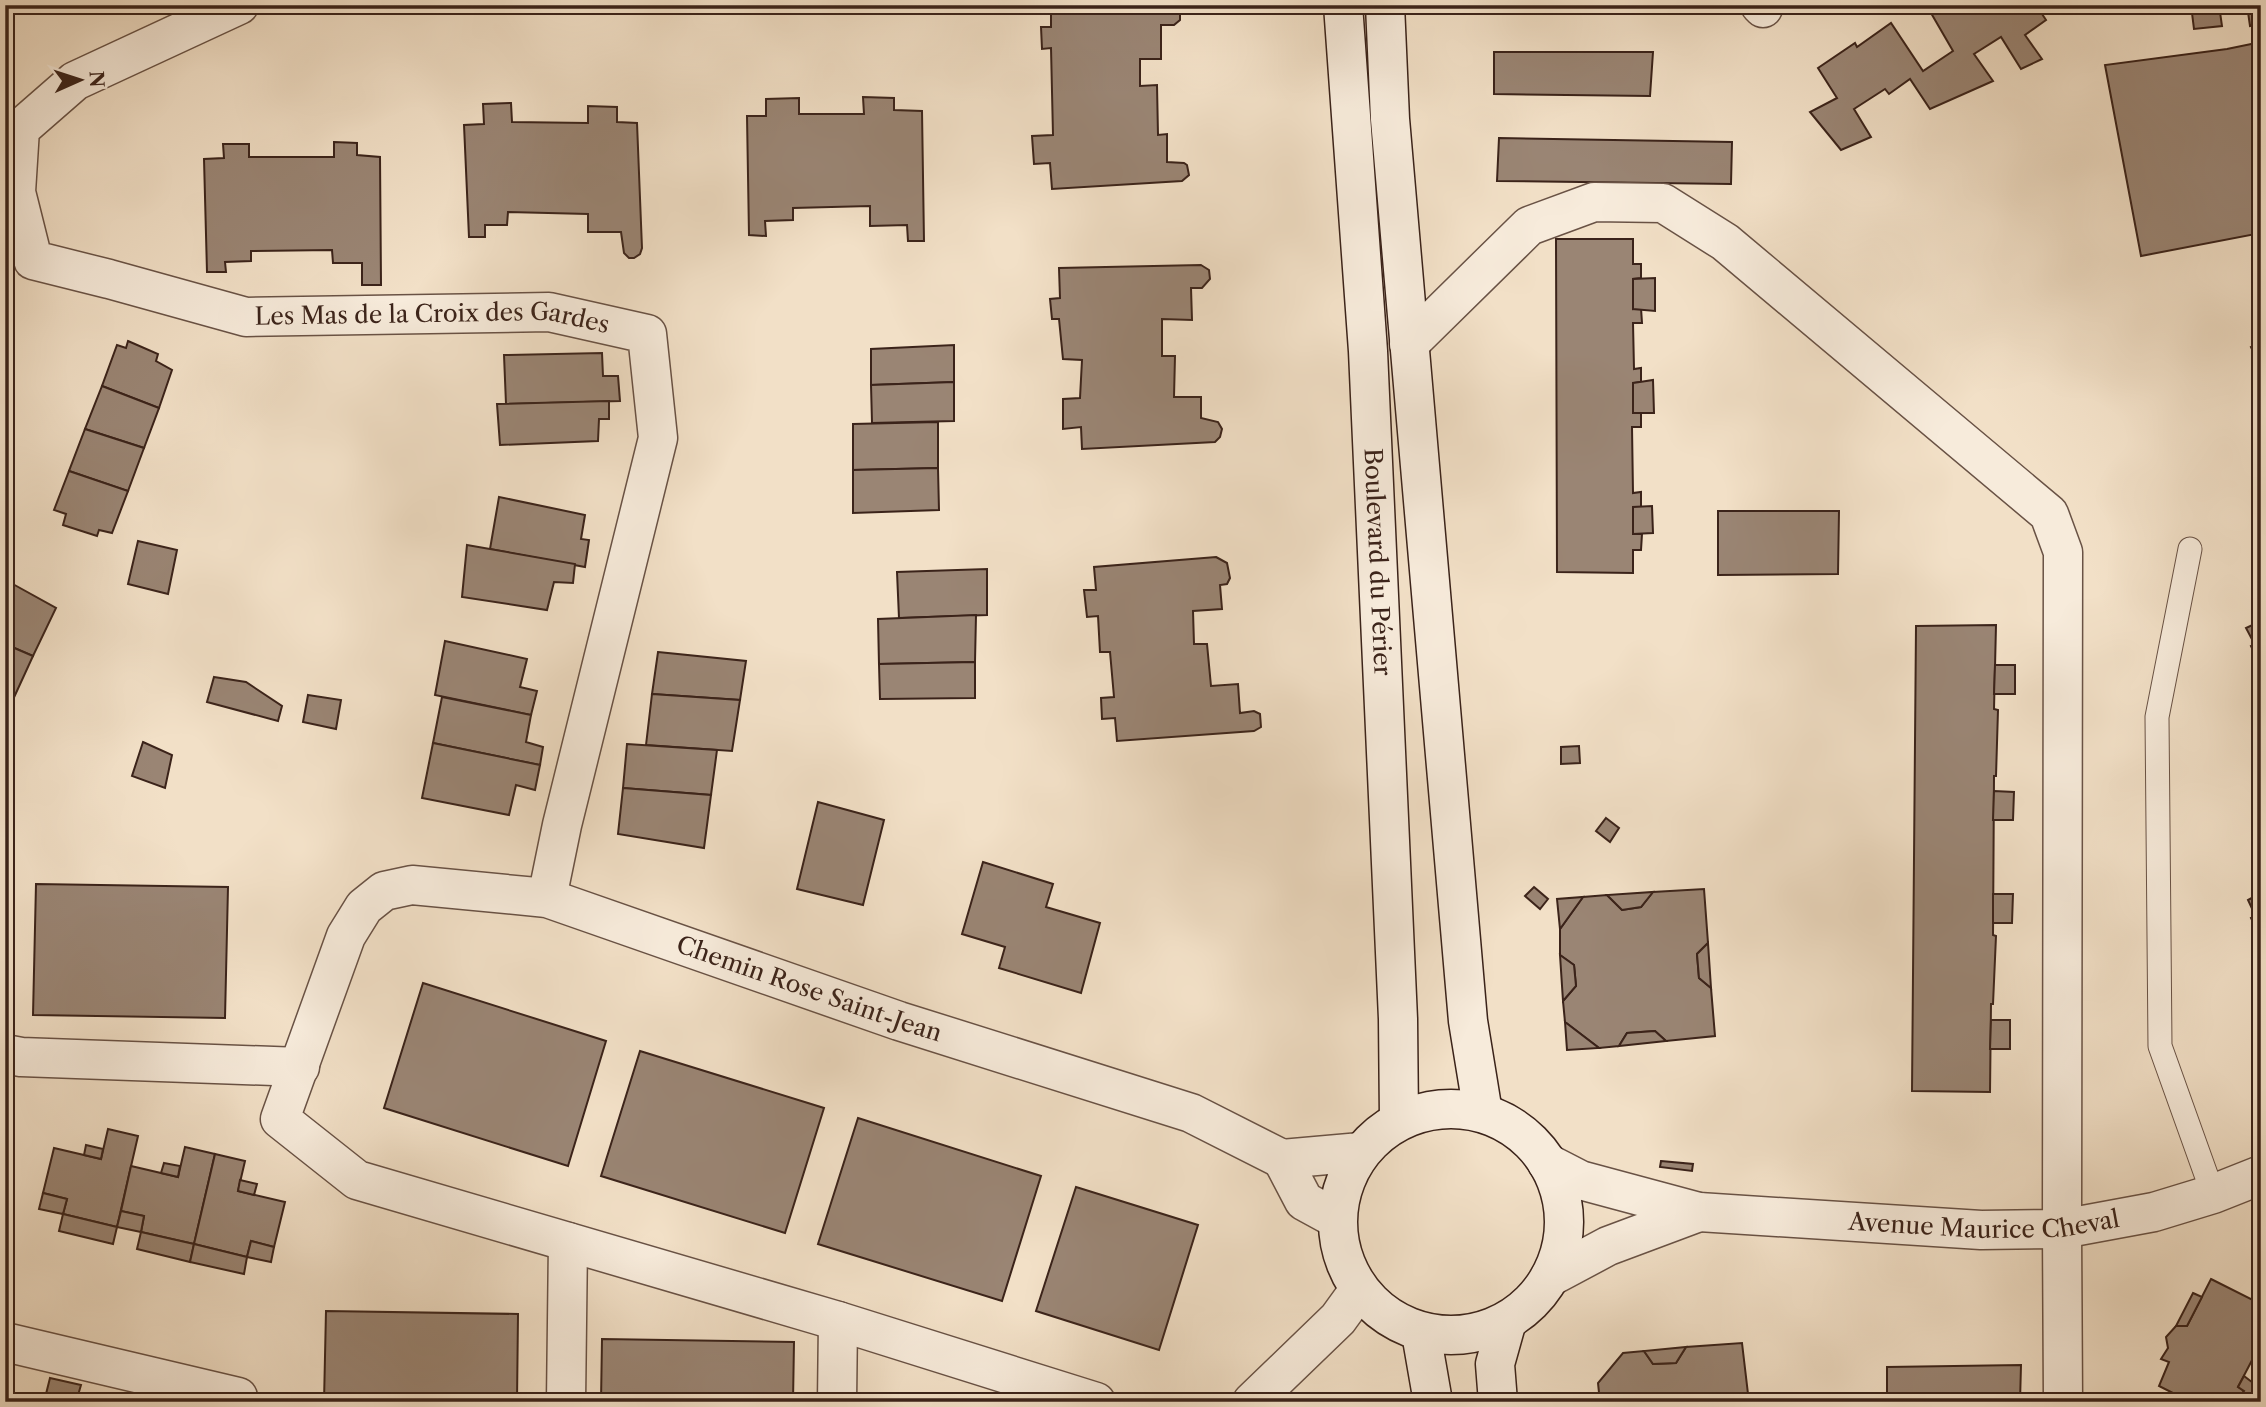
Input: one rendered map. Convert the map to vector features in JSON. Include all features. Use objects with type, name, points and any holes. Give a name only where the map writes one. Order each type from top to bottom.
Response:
[{"type":"street","name":"Les Mas de la Croix des Gardes","points":[[239,5],[75,81],[20,129],[16,192],[33,260],[246,317],[549,312],[647,334],[658,438],[562,825],[547,898]]},
{"type":"street","name":"Boulevard du Périer","points":[[1343,5],[1368,351],[1398,1005],[1399,1120]]},
{"type":"street","name":"Boulevard du Périer","points":[[1385,5],[1390,119],[1468,1021],[1483,1113]]},
{"type":"street","points":[[1409,344],[1529,226],[1594,202],[1663,204],[1725,242],[2049,514],[2063,552],[2063,1402]]},
{"type":"street","name":"Chemin Rose Saint-Jean","points":[[568,1242],[357,1180],[280,1119],[346,936],[364,907],[384,891],[412,885],[547,898],[899,1021],[1191,1113],[1282,1159]]},
{"type":"street","points":[[5,1054],[21,1058],[300,1068]]},
{"type":"street","points":[[1455,1108],[1483,1113],[1508,1124],[1530,1141],[1547,1163],[1560,1190],[1564,1220],[1560,1250],[1550,1277],[1532,1302],[1507,1321],[1480,1332],[1451,1336],[1421,1333],[1387,1317],[1359,1290],[1342,1256],[1337,1219],[1344,1183],[1361,1152],[1379,1133],[1399,1120],[1427,1111],[1455,1108]]},
{"type":"street","points":[[1337,1219],[1304,1201],[1282,1159],[1361,1152]]},
{"type":"street","name":"Avenue Maurice Cheval","points":[[1547,1163],[1580,1180],[1699,1212],[1980,1230],[2062,1229],[2154,1212],[2213,1194],[2261,1175]]},
{"type":"street","points":[[2213,1194],[2261,1199]]},
{"type":"street","name":"Avenue Maurice Cheval","points":[[1550,1277],[1608,1246],[1699,1212]]},
{"type":"street","points":[[566,1402],[568,1242],[838,1321],[1096,1402]]},
{"type":"street","points":[[1252,1402],[1338,1319],[1359,1290]]},
{"type":"street","points":[[837,1402],[838,1321]]},
{"type":"street","points":[[1498,1402],[1495,1364],[1507,1321]]},
{"type":"street","points":[[1421,1333],[1433,1402]]},
{"type":"street","points":[[5,1342],[238,1397]]},
{"type":"lane","points":[[2190,549],[2158,717],[2160,1046],[2213,1194]]},
{"type":"building","points":[[1594,5],[1594,10],[1474,7]]},
{"type":"building","points":[[1942,5],[2036,5],[2046,20],[2025,35],[2042,59],[2021,69],[2001,37],[1974,54],[1993,81],[1930,109],[1910,79],[1889,94],[1885,89],[1854,109],[1871,137],[1841,150],[1810,112],[1837,98],[1818,68],[1855,43],[1857,47],[1891,23],[1923,71],[1953,51],[1931,13]]},
{"type":"building","points":[[2191,5],[2219,5],[2222,26],[2194,29]]},
{"type":"building","points":[[2247,5],[2261,5],[2261,24],[2250,26]]},
{"type":"building","points":[[1174,8],[1180,12],[1180,20],[1174,25],[1161,25],[1161,59],[1140,59],[1140,86],[1157,85],[1158,135],[1167,134],[1167,162],[1184,163],[1189,175],[1182,181],[1052,189],[1050,163],[1034,164],[1032,136],[1053,135],[1051,48],[1042,49],[1041,27],[1051,27],[1051,10]]},
{"type":"building","points":[[2261,42],[2261,233],[2141,256],[2105,65]]},
{"type":"building","points":[[1494,52],[1653,52],[1650,96],[1494,94]]},
{"type":"building","points":[[863,97],[894,98],[894,110],[922,111],[924,241],[908,241],[907,225],[870,226],[870,206],[793,208],[793,220],[765,221],[766,236],[749,235],[747,116],[766,116],[766,99],[799,98],[799,114],[864,114]]},
{"type":"building","points":[[511,103],[512,122],[588,123],[588,106],[617,107],[617,122],[637,123],[642,248],[640,254],[629,258],[624,253],[621,232],[588,232],[588,214],[508,212],[507,225],[485,225],[485,237],[469,237],[464,125],[484,124],[483,104]]},
{"type":"building","points":[[1499,138],[1732,142],[1731,184],[1497,181]]},
{"type":"building","points":[[334,142],[357,143],[357,155],[380,157],[381,285],[362,285],[362,263],[333,263],[332,250],[251,251],[251,261],[225,262],[226,272],[207,272],[204,159],[224,158],[223,144],[249,144],[249,157],[334,157]]},
{"type":"building","points":[[1556,239],[1633,239],[1633,264],[1641,264],[1641,278],[1633,279],[1633,309],[1641,308],[1642,323],[1633,323],[1634,369],[1641,368],[1641,382],[1633,383],[1633,413],[1641,413],[1641,427],[1632,427],[1633,493],[1641,492],[1641,507],[1633,507],[1633,534],[1642,534],[1641,550],[1633,550],[1633,573],[1557,572]]},
{"type":"building","points":[[1201,265],[1209,270],[1210,279],[1202,288],[1191,288],[1192,320],[1162,319],[1162,356],[1175,356],[1174,397],[1201,397],[1201,418],[1218,422],[1222,429],[1220,437],[1215,442],[1082,449],[1081,427],[1063,429],[1063,399],[1080,398],[1082,360],[1063,359],[1059,319],[1052,319],[1050,299],[1060,298],[1059,268]]},
{"type":"building","points":[[1655,278],[1655,311],[1633,309],[1633,279]]},
{"type":"building","points":[[128,341],[158,354],[156,361],[172,370],[159,408],[102,386],[117,345],[126,348]]},
{"type":"building","points":[[2261,343],[2261,365],[2260,366],[2251,347]]},
{"type":"building","points":[[954,345],[954,382],[871,385],[871,349]]},
{"type":"building","points":[[602,353],[603,376],[618,376],[620,401],[506,404],[504,355]]},
{"type":"building","points":[[1653,380],[1654,413],[1633,413],[1633,383]]},
{"type":"building","points":[[954,382],[954,421],[872,423],[871,385]]},
{"type":"building","points":[[102,386],[159,408],[144,448],[85,429]]},
{"type":"building","points":[[609,401],[609,419],[599,419],[598,441],[500,445],[497,404]]},
{"type":"building","points":[[938,422],[938,468],[853,470],[853,424]]},
{"type":"building","points":[[85,429],[144,448],[128,491],[69,471]]},
{"type":"building","points":[[938,468],[939,510],[853,513],[853,470]]},
{"type":"building","points":[[69,471],[128,491],[112,533],[99,530],[97,536],[63,525],[66,514],[54,510]]},
{"type":"building","points":[[499,497],[585,515],[581,539],[589,540],[585,567],[490,549]]},
{"type":"building","points":[[1652,506],[1653,533],[1633,534],[1633,507]]},
{"type":"building","points":[[1718,511],[1839,511],[1838,574],[1718,575]]},
{"type":"building","points":[[138,541],[177,550],[168,594],[128,584]]},
{"type":"building","points":[[467,545],[575,564],[573,583],[554,582],[547,610],[462,597]]},
{"type":"building","points":[[1216,557],[1227,563],[1230,578],[1227,584],[1220,585],[1222,609],[1193,611],[1194,644],[1207,644],[1211,686],[1238,684],[1240,713],[1254,711],[1260,714],[1261,727],[1254,731],[1117,741],[1115,718],[1102,719],[1101,698],[1114,697],[1110,652],[1100,652],[1098,616],[1087,617],[1084,590],[1096,590],[1094,567]]},
{"type":"building","points":[[987,569],[987,615],[899,618],[897,572]]},
{"type":"building","points":[[11,583],[56,608],[33,656],[5,644],[5,595]]},
{"type":"building","points":[[976,615],[975,662],[879,664],[878,619]]},
{"type":"building","points":[[2261,621],[2261,642],[2255,645],[2246,628]]},
{"type":"building","points":[[1996,625],[1994,709],[1998,710],[1994,776],[1993,935],[1996,936],[1991,1004],[1990,1092],[1912,1091],[1916,626]]},
{"type":"building","points":[[445,641],[527,659],[520,687],[537,691],[531,715],[435,695]]},
{"type":"building","points":[[2261,642],[2261,667],[2251,646]]},
{"type":"building","points":[[5,644],[33,656],[5,717]]},
{"type":"building","points":[[658,652],[746,661],[740,700],[652,694]]},
{"type":"building","points":[[975,662],[975,698],[880,699],[879,664]]},
{"type":"building","points":[[1995,665],[2015,665],[2015,694],[1994,694]]},
{"type":"building","points":[[214,677],[246,682],[282,706],[278,721],[207,702]]},
{"type":"building","points":[[652,694],[740,700],[732,751],[646,745]]},
{"type":"building","points":[[308,695],[341,700],[336,729],[303,722]]},
{"type":"building","points":[[442,697],[531,715],[526,742],[543,747],[540,765],[433,743]]},
{"type":"building","points":[[143,742],[172,755],[165,788],[132,776]]},
{"type":"building","points":[[433,743],[540,765],[535,790],[516,785],[509,815],[422,798]]},
{"type":"building","points":[[627,744],[717,750],[711,795],[623,788]]},
{"type":"building","points":[[1579,746],[1580,763],[1561,764],[1561,747]]},
{"type":"building","points":[[623,788],[711,795],[704,848],[618,834]]},
{"type":"building","points":[[1994,791],[2014,792],[2013,820],[1993,820]]},
{"type":"building","points":[[818,802],[884,820],[863,905],[797,889]]},
{"type":"building","points":[[1606,818],[1619,828],[1610,842],[1596,831]]},
{"type":"building","points":[[983,862],[1053,884],[1046,907],[1100,923],[1081,993],[999,968],[1005,947],[962,934]]},
{"type":"building","points":[[36,884],[228,887],[225,1018],[33,1015]]},
{"type":"building","points":[[1534,887],[1548,899],[1540,909],[1525,896]]},
{"type":"building","points":[[1704,889],[1708,943],[1697,954],[1699,978],[1711,988],[1715,1036],[1666,1041],[1655,1031],[1627,1033],[1619,1046],[1599,1048],[1565,1022],[1563,1001],[1576,986],[1574,965],[1560,955],[1560,929],[1583,897],[1607,895],[1622,910],[1641,907],[1653,892]]},
{"type":"building","points":[[1653,892],[1641,907],[1622,910],[1607,895]]},
{"type":"building","points":[[2261,893],[2261,913],[2255,915],[2248,900]]},
{"type":"building","points":[[1993,894],[2013,894],[2012,923],[1993,923]]},
{"type":"building","points":[[1583,897],[1560,929],[1557,899]]},
{"type":"building","points":[[2261,913],[2261,938],[2251,918]]},
{"type":"building","points":[[1708,943],[1711,988],[1699,978],[1697,954]]},
{"type":"building","points":[[1560,955],[1574,965],[1576,986],[1563,1001]]},
{"type":"building","points":[[423,983],[606,1041],[568,1166],[384,1108]]},
{"type":"building","points":[[1991,1020],[2010,1020],[2010,1049],[1990,1049]]},
{"type":"building","points":[[1565,1022],[1599,1048],[1567,1050]]},
{"type":"building","points":[[1655,1031],[1666,1041],[1619,1046],[1627,1033]]},
{"type":"building","points":[[640,1051],[824,1108],[785,1233],[601,1176]]},
{"type":"building","points":[[858,1118],[1041,1176],[1002,1301],[818,1244]]},
{"type":"building","points":[[108,1129],[138,1136],[117,1227],[63,1214],[67,1199],[43,1193],[54,1148],[101,1159]]},
{"type":"building","points":[[86,1145],[103,1149],[101,1159],[84,1155]]},
{"type":"building","points":[[185,1147],[215,1154],[194,1244],[141,1232],[144,1216],[121,1211],[131,1166],[178,1177]]},
{"type":"building","points":[[215,1154],[245,1161],[238,1191],[285,1202],[274,1247],[251,1241],[247,1257],[194,1244]]},
{"type":"building","points":[[1661,1161],[1693,1164],[1692,1171],[1660,1167]]},
{"type":"building","points":[[164,1163],[180,1166],[178,1177],[161,1173]]},
{"type":"building","points":[[240,1180],[257,1184],[254,1195],[238,1191]]},
{"type":"building","points":[[1076,1187],[1198,1225],[1159,1350],[1036,1311]]},
{"type":"building","points":[[43,1193],[67,1199],[63,1214],[39,1209]]},
{"type":"building","points":[[121,1211],[144,1216],[141,1232],[117,1227]]},
{"type":"building","points":[[63,1214],[117,1227],[113,1244],[59,1231]]},
{"type":"building","points":[[141,1232],[194,1244],[190,1262],[137,1249]]},
{"type":"building","points":[[251,1241],[274,1247],[271,1262],[247,1257]]},
{"type":"building","points":[[194,1244],[247,1257],[244,1274],[190,1262]]},
{"type":"building","points":[[2211,1279],[2261,1304],[2261,1343],[2238,1387],[2244,1391],[2237,1400],[2240,1402],[2172,1402],[2175,1394],[2159,1386],[2169,1362],[2161,1359],[2168,1348],[2166,1337],[2176,1326],[2187,1326]]},
{"type":"building","points":[[2193,1293],[2202,1297],[2187,1326],[2176,1326]]},
{"type":"building","points":[[326,1311],[518,1314],[517,1402],[324,1402]]},
{"type":"building","points":[[602,1339],[794,1342],[793,1402],[601,1402]]},
{"type":"building","points":[[1742,1343],[1748,1394],[1740,1402],[1600,1402],[1598,1383],[1623,1353],[1644,1351],[1653,1364],[1676,1363],[1686,1347]]},
{"type":"building","points":[[1686,1347],[1676,1363],[1653,1364],[1644,1351]]},
{"type":"building","points":[[2021,1365],[2020,1402],[1887,1402],[1887,1367]]},
{"type":"building","points":[[2244,1376],[2261,1389],[2261,1402],[2237,1400],[2244,1391],[2238,1387]]},
{"type":"building","points":[[50,1378],[81,1385],[76,1402],[44,1402]]},
{"type":"building","points":[[876,1394],[1006,1397],[1005,1402],[876,1402]]},
{"type":"building","points":[[127,1396],[155,1402],[126,1402]]}]
